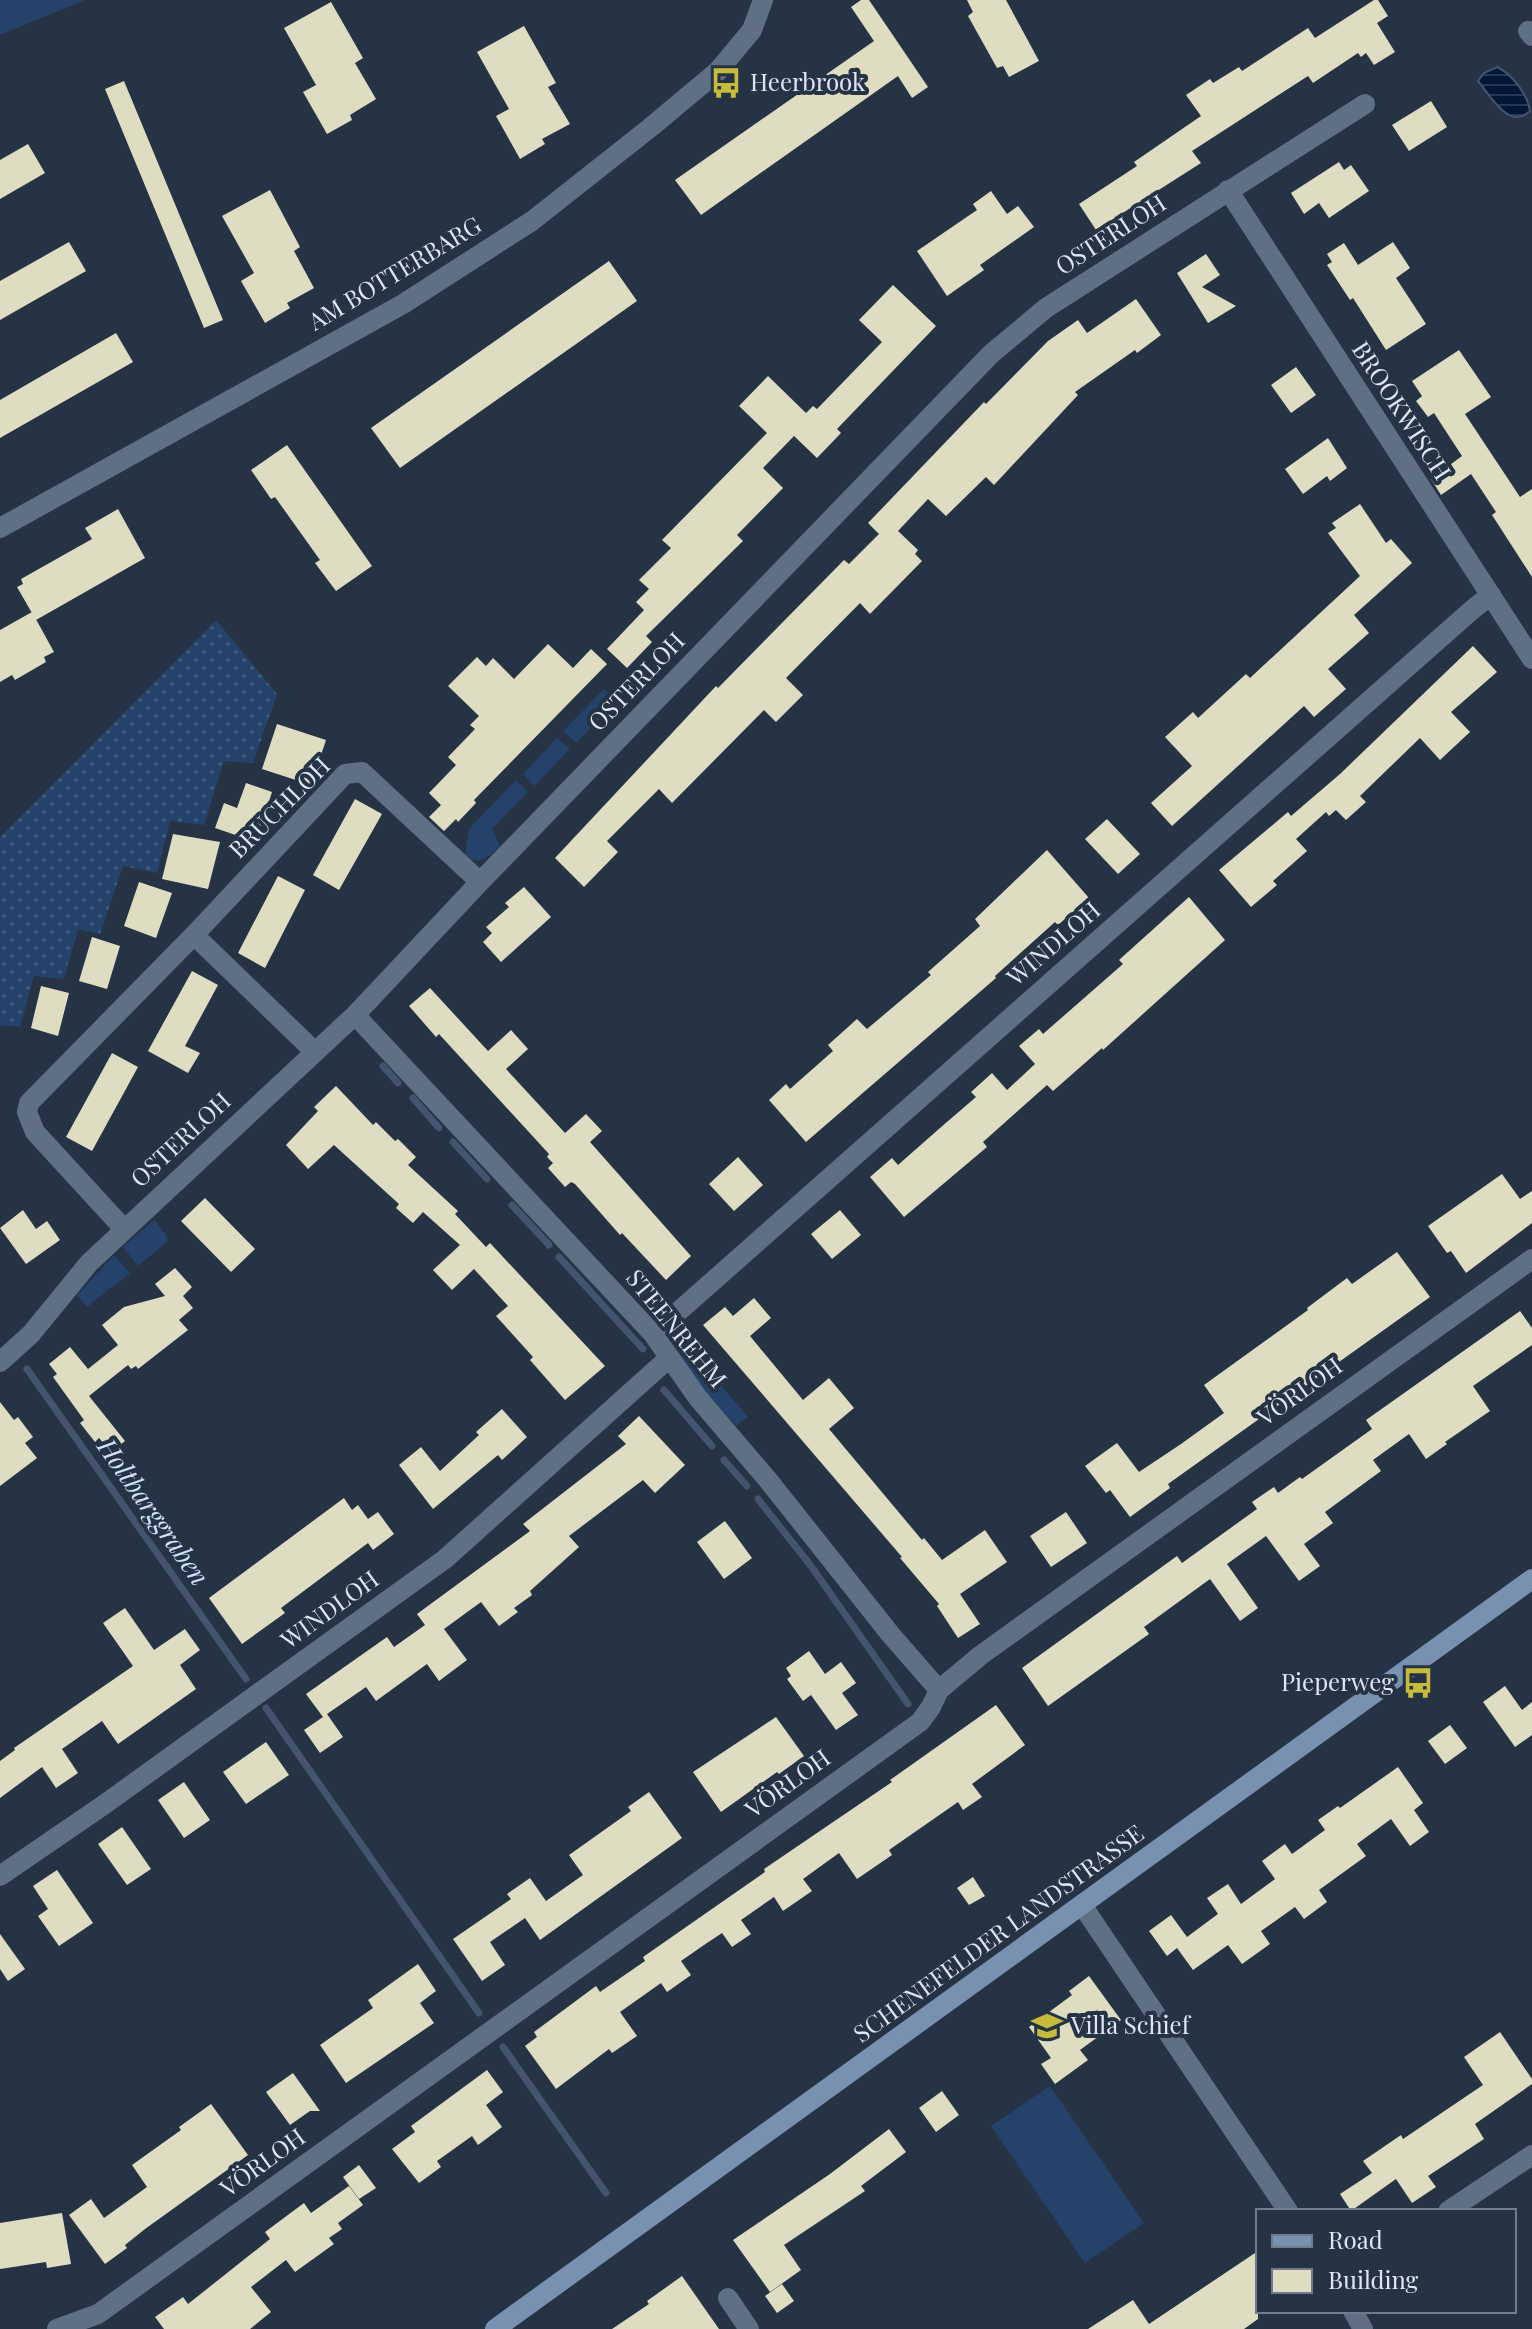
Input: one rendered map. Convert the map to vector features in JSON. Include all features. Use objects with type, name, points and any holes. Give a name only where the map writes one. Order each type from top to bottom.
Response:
[{"type":"main road","name":"SCHENEFELDER LANDSTRASSE","points":[[495,2329],[1532,1579]]},
{"type":"street","name":"AM BOTTERBARG","points":[[0,528],[403,304],[532,221],[718,71],[752,30],[763,0]]},
{"type":"street","name":"OSTERLOH","points":[[0,1362],[31,1334],[89,1263],[355,1015],[991,354],[1046,308],[1365,104]]},
{"type":"street","name":"BROOKWISCH","points":[[1228,190],[1532,659]]},
{"type":"street","name":"WINDLOH","points":[[653,1334],[1491,595]]},
{"type":"street","name":"BRUCHLOH","points":[[124,1229],[29,1123],[27,1112],[35,1094],[194,935],[345,774],[362,772],[480,882]]},
{"type":"street","points":[[194,935],[315,1052]]},
{"type":"street","name":"STEENREHM","points":[[355,1015],[653,1334],[698,1398],[939,1690]]},
{"type":"street","name":"VÖRLOH","points":[[57,2329],[98,2314],[920,1722],[939,1690],[981,1655],[1532,1259]]},
{"type":"street","name":"WINDLOH","points":[[0,1876],[445,1559],[669,1358]]},
{"type":"street","points":[[1082,1905],[1287,2209]]},
{"type":"street","points":[[1451,2209],[1532,2155]]},
{"type":"street","points":[[728,2298],[749,2329]]},
{"type":"shaded area","points":[[0,0],[85,0],[0,35]]},
{"type":"shaded area","points":[[1497,67],[1514,80],[1523,92],[1530,111],[1522,116],[1515,117],[1501,109],[1478,81],[1484,73]]},
{"type":"shaded area","points":[[216,620],[277,694],[253,763],[224,761],[204,825],[170,821],[157,873],[123,866],[100,934],[78,929],[64,979],[34,976],[20,1027],[0,1025],[0,837]]},
{"type":"shaded area","points":[[604,689],[616,701],[576,743],[563,731]]},
{"type":"shaded area","points":[[557,738],[570,749],[534,786],[523,774]]},
{"type":"shaded area","points":[[516,780],[528,792],[492,829],[500,846],[484,859],[475,861],[465,858],[469,829]]},
{"type":"shaded area","points":[[154,1220],[167,1236],[167,1242],[138,1266],[123,1247]]},
{"type":"shaded area","points":[[114,1255],[130,1273],[87,1307],[77,1295]]},
{"type":"shaded area","points":[[673,1330],[748,1417],[736,1426],[707,1394],[678,1353]]},
{"type":"shaded area","points":[[1050,2086],[1144,2223],[1085,2263],[991,2126]]},
{"type":"building","points":[[861,0],[869,0],[928,87],[912,98],[898,76],[701,215],[675,180],[874,41],[851,7]]},
{"type":"building","points":[[967,0],[1006,0],[1039,61],[1009,77],[1003,66],[997,68],[968,16],[973,12]]},
{"type":"building","points":[[1378,0],[1388,16],[1377,23],[1395,52],[1374,65],[1366,53],[1361,57],[1358,53],[1313,83],[1308,76],[1192,151],[1201,163],[1096,230],[1079,204],[1137,166],[1134,162],[1201,116],[1186,95],[1210,79],[1213,83],[1239,67],[1242,71],[1308,28],[1315,38]]},
{"type":"building","points":[[331,2],[363,58],[355,63],[376,99],[350,115],[352,120],[327,134],[303,92],[316,85],[284,28]]},
{"type":"building","points":[[524,26],[556,83],[548,87],[570,124],[542,139],[545,144],[520,159],[496,116],[509,109],[477,52]]},
{"type":"building","points":[[124,81],[223,320],[204,328],[105,89]]},
{"type":"building","points":[[1431,101],[1447,127],[1409,151],[1392,125]]},
{"type":"building","points":[[28,144],[45,173],[0,199],[0,160]]},
{"type":"building","points":[[1339,162],[1344,170],[1351,165],[1369,191],[1329,218],[1319,203],[1304,214],[1291,193]]},
{"type":"building","points":[[270,190],[300,247],[294,251],[314,288],[287,303],[290,308],[265,323],[241,281],[254,273],[222,216]]},
{"type":"building","points":[[991,191],[1007,214],[1018,206],[1034,227],[980,265],[984,270],[947,296],[917,251],[977,210],[973,204]]},
{"type":"building","points":[[69,242],[86,271],[0,320],[0,281]]},
{"type":"building","points":[[1393,242],[1410,268],[1396,278],[1426,324],[1386,350],[1353,298],[1350,300],[1327,265],[1332,262],[1327,254],[1344,243],[1358,265]]},
{"type":"building","points":[[1206,254],[1220,275],[1202,287],[1236,306],[1208,323],[1177,273]]},
{"type":"building","points":[[609,261],[637,301],[400,468],[371,428]]},
{"type":"building","points":[[893,285],[936,326],[837,429],[841,433],[817,458],[794,436],[763,468],[783,488],[737,535],[743,541],[646,636],[652,642],[627,668],[607,649],[644,610],[636,602],[649,589],[639,580],[671,548],[662,540],[767,433],[739,406],[768,376],[806,413],[813,406],[817,409],[882,342],[859,320]]},
{"type":"building","points":[[1136,299],[1161,335],[1075,392],[1078,395],[994,485],[986,477],[946,516],[928,499],[898,531],[918,550],[915,554],[922,561],[870,614],[860,603],[786,678],[803,695],[776,722],[764,710],[672,803],[659,789],[607,841],[618,852],[584,887],[555,858],[716,686],[718,688],[844,560],[849,564],[879,534],[868,523],[984,402],[986,404],[1048,341],[1078,320],[1087,333]]},
{"type":"building","points":[[116,333],[133,362],[0,438],[0,400]]},
{"type":"building","points":[[1459,350],[1491,397],[1465,414],[1520,497],[1532,489],[1532,577],[1492,515],[1496,512],[1471,474],[1441,495],[1431,479],[1462,456],[1434,413],[1428,417],[1416,401],[1422,396],[1412,381]]},
{"type":"building","points":[[1296,367],[1316,395],[1291,413],[1271,385]]},
{"type":"building","points":[[1328,438],[1347,468],[1330,481],[1327,476],[1303,494],[1285,469]]},
{"type":"building","points":[[287,445],[372,566],[336,591],[315,563],[320,560],[275,497],[271,499],[251,470]]},
{"type":"building","points":[[1360,504],[1386,543],[1391,539],[1412,563],[1354,615],[1369,633],[1328,669],[1346,689],[1314,717],[1304,706],[1172,826],[1151,803],[1192,766],[1165,737],[1193,712],[1198,718],[1246,674],[1250,678],[1360,576],[1328,533],[1336,528],[1332,523]]},
{"type":"building","points":[[118,509],[145,558],[36,620],[17,587],[23,584],[21,579],[92,539],[85,528]]},
{"type":"building","points":[[32,612],[54,652],[44,657],[46,662],[15,680],[12,675],[0,682],[0,630]]},
{"type":"building","points":[[548,644],[573,668],[591,649],[607,664],[474,800],[476,803],[458,822],[456,819],[444,831],[429,817],[441,805],[429,793],[456,765],[448,757],[475,729],[470,725],[479,716],[448,686],[477,657],[486,666],[493,658],[514,679]]},
{"type":"building","points":[[1473,646],[1497,672],[1451,712],[1470,732],[1440,760],[1420,738],[1360,796],[1366,802],[1346,820],[1336,810],[1329,816],[1326,812],[1296,839],[1307,851],[1273,881],[1277,885],[1251,907],[1219,870],[1288,812],[1291,816],[1340,774]]},
{"type":"building","points":[[277,724],[326,740],[311,785],[262,769]]},
{"type":"building","points":[[246,783],[272,792],[256,842],[215,828],[224,803],[237,808]]},
{"type":"building","points":[[355,799],[382,814],[339,890],[313,875]]},
{"type":"building","points":[[1107,819],[1140,854],[1118,874],[1085,839]]},
{"type":"building","points":[[173,834],[220,842],[208,889],[162,879]]},
{"type":"building","points":[[1047,850],[1089,898],[1058,925],[1055,922],[996,978],[806,1142],[769,1100],[786,1084],[790,1089],[833,1051],[828,1045],[857,1019],[867,1029],[931,975],[928,972],[980,926],[975,919]]},
{"type":"building","points":[[278,876],[305,890],[265,968],[238,953]]},
{"type":"building","points":[[139,882],[172,893],[156,938],[124,926]]},
{"type":"building","points":[[524,887],[551,917],[501,962],[483,942],[492,933],[486,927],[509,907],[505,903]]},
{"type":"building","points":[[1189,897],[1225,940],[1053,1091],[1047,1085],[983,1142],[987,1147],[904,1217],[870,1177],[892,1158],[898,1165],[976,1097],[971,1092],[992,1073],[1007,1090],[1035,1064],[1019,1046],[1039,1029],[1043,1034],[1123,964],[1119,960]]},
{"type":"building","points":[[92,937],[120,946],[107,989],[79,981]]},
{"type":"building","points":[[192,971],[218,985],[185,1046],[200,1053],[188,1073],[148,1051]]},
{"type":"building","points":[[41,986],[69,993],[58,1036],[31,1028]]},
{"type":"building","points":[[430,988],[488,1051],[511,1030],[528,1049],[506,1069],[565,1133],[586,1114],[602,1131],[590,1142],[691,1256],[666,1280],[622,1233],[620,1235],[575,1184],[571,1182],[565,1187],[548,1168],[553,1163],[547,1157],[549,1154],[439,1034],[436,1037],[409,1006]]},
{"type":"building","points":[[112,1053],[138,1067],[92,1151],[66,1137]]},
{"type":"building","points":[[336,1086],[373,1125],[376,1122],[416,1157],[408,1165],[458,1211],[455,1214],[486,1247],[490,1243],[605,1366],[565,1400],[530,1360],[533,1357],[496,1316],[508,1306],[474,1269],[452,1290],[433,1270],[460,1245],[423,1212],[413,1223],[396,1208],[399,1204],[334,1145],[308,1169],[286,1145],[318,1111],[314,1107]]},
{"type":"building","points":[[738,1157],[763,1185],[734,1211],[709,1184]]},
{"type":"building","points":[[1502,1174],[1520,1199],[1532,1191],[1532,1223],[1466,1273],[1428,1226]]},
{"type":"building","points":[[205,1198],[255,1249],[231,1272],[181,1221]]},
{"type":"building","points":[[23,1210],[36,1229],[47,1221],[60,1240],[26,1264],[0,1228]]},
{"type":"building","points":[[840,1210],[861,1235],[832,1259],[811,1234]]},
{"type":"building","points":[[1397,1252],[1430,1297],[1168,1484],[1170,1488],[1130,1517],[1110,1490],[1106,1493],[1085,1466],[1117,1443],[1139,1472],[1181,1444],[1224,1413],[1204,1385],[1347,1278],[1352,1284]]},
{"type":"building","points":[[175,1268],[192,1287],[183,1296],[193,1308],[179,1320],[188,1330],[138,1369],[136,1366],[131,1369],[128,1365],[89,1396],[125,1441],[111,1452],[99,1438],[95,1442],[80,1423],[84,1420],[53,1377],[57,1374],[49,1364],[70,1347],[88,1369],[118,1345],[102,1325],[124,1307],[165,1296],[155,1284]]},
{"type":"building","points":[[754,1298],[771,1318],[750,1336],[803,1400],[829,1378],[854,1408],[829,1429],[922,1540],[924,1538],[942,1560],[985,1530],[1007,1562],[960,1594],[980,1624],[958,1638],[937,1606],[939,1604],[902,1557],[703,1325],[725,1307],[733,1316]]},
{"type":"building","points":[[1520,1311],[1532,1328],[1532,1345],[1473,1386],[1490,1411],[1426,1459],[1409,1434],[1373,1460],[1381,1471],[1325,1512],[1333,1523],[1304,1544],[1320,1566],[1299,1581],[1266,1536],[1227,1564],[1258,1608],[1240,1621],[1210,1579],[1144,1627],[1149,1634],[1048,1706],[1022,1668],[1177,1556],[1182,1563],[1257,1509],[1252,1502],[1274,1487],[1278,1493],[1300,1477],[1302,1479],[1372,1429],[1366,1420]]},
{"type":"building","points":[[0,1402],[14,1420],[18,1417],[33,1437],[25,1443],[37,1458],[0,1486]]},
{"type":"building","points":[[502,1409],[527,1437],[502,1460],[498,1455],[433,1509],[399,1465],[421,1447],[440,1471]]},
{"type":"building","points":[[639,1416],[685,1465],[655,1493],[643,1480],[569,1536],[579,1547],[530,1591],[532,1595],[514,1608],[518,1612],[499,1626],[481,1602],[444,1629],[467,1660],[439,1681],[427,1664],[376,1701],[366,1687],[327,1714],[343,1737],[320,1753],[304,1730],[323,1717],[306,1694],[387,1637],[394,1647],[425,1625],[417,1614],[530,1531],[523,1524],[626,1444],[618,1436]]},
{"type":"building","points":[[344,1498],[352,1510],[358,1505],[368,1519],[378,1512],[394,1534],[373,1550],[368,1543],[281,1608],[285,1613],[242,1644],[209,1598]]},
{"type":"building","points":[[1066,1512],[1087,1543],[1051,1567],[1030,1536]]},
{"type":"building","points":[[725,1521],[752,1558],[724,1579],[697,1542]]},
{"type":"building","points":[[125,1608],[154,1650],[185,1629],[200,1650],[180,1665],[196,1689],[118,1744],[102,1721],[62,1749],[78,1773],[56,1788],[42,1767],[0,1798],[0,1761],[14,1748],[133,1666],[103,1623]]},
{"type":"building","points":[[809,1651],[825,1674],[841,1662],[856,1683],[842,1693],[858,1715],[836,1730],[811,1695],[803,1701],[787,1679],[791,1676],[786,1668]]},
{"type":"building","points":[[1505,1686],[1522,1710],[1532,1702],[1532,1735],[1515,1747],[1483,1702]]},
{"type":"building","points":[[996,1705],[1025,1745],[972,1784],[982,1797],[963,1810],[958,1802],[889,1850],[892,1855],[857,1879],[839,1853],[803,1879],[812,1891],[783,1911],[774,1897],[741,1920],[751,1934],[732,1947],[722,1933],[681,1961],[691,1975],[667,1992],[661,1983],[620,2012],[637,2036],[612,2053],[609,2049],[556,2089],[525,2046],[537,2037],[534,2032],[596,1986],[600,1992],[645,1961],[643,1957]]},
{"type":"building","points":[[776,1717],[804,1756],[721,1812],[693,1772]]},
{"type":"building","points":[[1450,1725],[1467,1748],[1445,1764],[1428,1741]]},
{"type":"building","points":[[266,1742],[289,1775],[246,1804],[223,1772]]},
{"type":"building","points":[[1398,1767],[1423,1803],[1414,1810],[1429,1832],[1410,1846],[1391,1819],[1357,1844],[1366,1856],[1319,1890],[1327,1902],[1304,1919],[1295,1907],[1261,1931],[1270,1944],[1242,1964],[1228,1945],[1193,1970],[1177,1948],[1167,1956],[1149,1931],[1171,1915],[1187,1937],[1218,1914],[1207,1898],[1228,1884],[1241,1904],[1275,1879],[1262,1861],[1285,1844],[1292,1854],[1325,1830],[1318,1820]]},
{"type":"building","points":[[184,1782],[210,1820],[184,1838],[158,1800]]},
{"type":"building","points":[[649,1792],[682,1838],[540,1940],[525,1918],[490,1942],[505,1965],[482,1981],[453,1939],[511,1899],[507,1894],[530,1878],[546,1901],[583,1875],[569,1855],[631,1811],[628,1807]]},
{"type":"building","points":[[122,1827],[151,1869],[127,1885],[98,1844]]},
{"type":"building","points":[[57,1870],[93,1923],[59,1946],[38,1916],[48,1909],[33,1886]]},
{"type":"building","points":[[973,1877],[985,1896],[969,1905],[957,1888]]},
{"type":"building","points":[[0,1934],[25,1969],[8,1981],[0,1969]]},
{"type":"building","points":[[418,1964],[436,1991],[420,2003],[434,2023],[346,2083],[320,2045],[373,2008],[368,2000]]},
{"type":"building","points":[[1089,1976],[1121,2020],[1080,2050],[1088,2060],[1055,2084],[1041,2064],[1051,2058],[1029,2027],[1072,1995],[1069,1991]]},
{"type":"building","points":[[1500,2032],[1532,2079],[1532,2084],[1475,2124],[1484,2139],[1428,2176],[1436,2187],[1412,2203],[1396,2179],[1350,2209],[1340,2194],[1372,2173],[1363,2161],[1401,2135],[1403,2139],[1483,2085],[1464,2057]]},
{"type":"building","points":[[487,2070],[503,2092],[486,2105],[502,2127],[478,2145],[472,2136],[437,2161],[441,2167],[419,2183],[392,2149],[415,2132],[411,2126]]},
{"type":"building","points":[[293,2073],[320,2111],[310,2111],[290,2125],[266,2092]]},
{"type":"building","points":[[942,2091],[959,2115],[936,2132],[919,2108]]},
{"type":"building","points":[[211,2104],[248,2155],[145,2229],[125,2245],[127,2248],[105,2264],[69,2215],[91,2199],[104,2218],[147,2187],[132,2165]]},
{"type":"building","points":[[889,2129],[906,2152],[861,2186],[865,2191],[784,2245],[801,2270],[770,2292],[733,2240],[830,2174]]},
{"type":"building","points":[[359,2165],[376,2188],[359,2199],[343,2177]]},
{"type":"building","points":[[349,2186],[363,2205],[338,2223],[342,2229],[329,2238],[334,2244],[295,2272],[286,2260],[251,2287],[271,2312],[250,2329],[164,2329],[155,2317],[183,2297],[188,2304],[270,2239],[265,2232],[304,2203],[311,2213]]},
{"type":"building","points":[[62,2213],[71,2264],[47,2268],[46,2262],[0,2269],[0,2223]]},
{"type":"building","points":[[1256,2252],[1258,2319],[1244,2329],[1088,2329],[1133,2300],[1149,2324]]},
{"type":"building","points":[[682,2276],[719,2329],[612,2329],[649,2304],[647,2301]]},
{"type":"building","points":[[782,2284],[794,2301],[777,2313],[765,2296]]},
{"type":"waterway","points":[[383,1066],[398,1083]]},
{"type":"waterway","points":[[413,1098],[439,1128]]},
{"type":"waterway","points":[[453,1142],[487,1179]]},
{"type":"waterway","points":[[512,1205],[549,1245]]},
{"type":"waterway","points":[[559,1257],[643,1349]]},
{"type":"waterway","name":"Holtbarggraben","points":[[27,1369],[246,1679]]},
{"type":"waterway","points":[[664,1390],[712,1446]]},
{"type":"waterway","points":[[724,1460],[747,1486]]},
{"type":"waterway","points":[[758,1499],[811,1566],[908,1704]]},
{"type":"waterway","name":"Holtbarggraben","points":[[266,1708],[479,2013]]},
{"type":"waterway","name":"Holtbarggraben","points":[[503,2047],[606,2193]]},
{"type":"place","name":"Heerbrook","points":[[726,83]]},
{"type":"place","name":"Pieperweg","points":[[1418,1683]]},
{"type":"place","name":"Villa Schief","points":[[1047,2026]]}]
